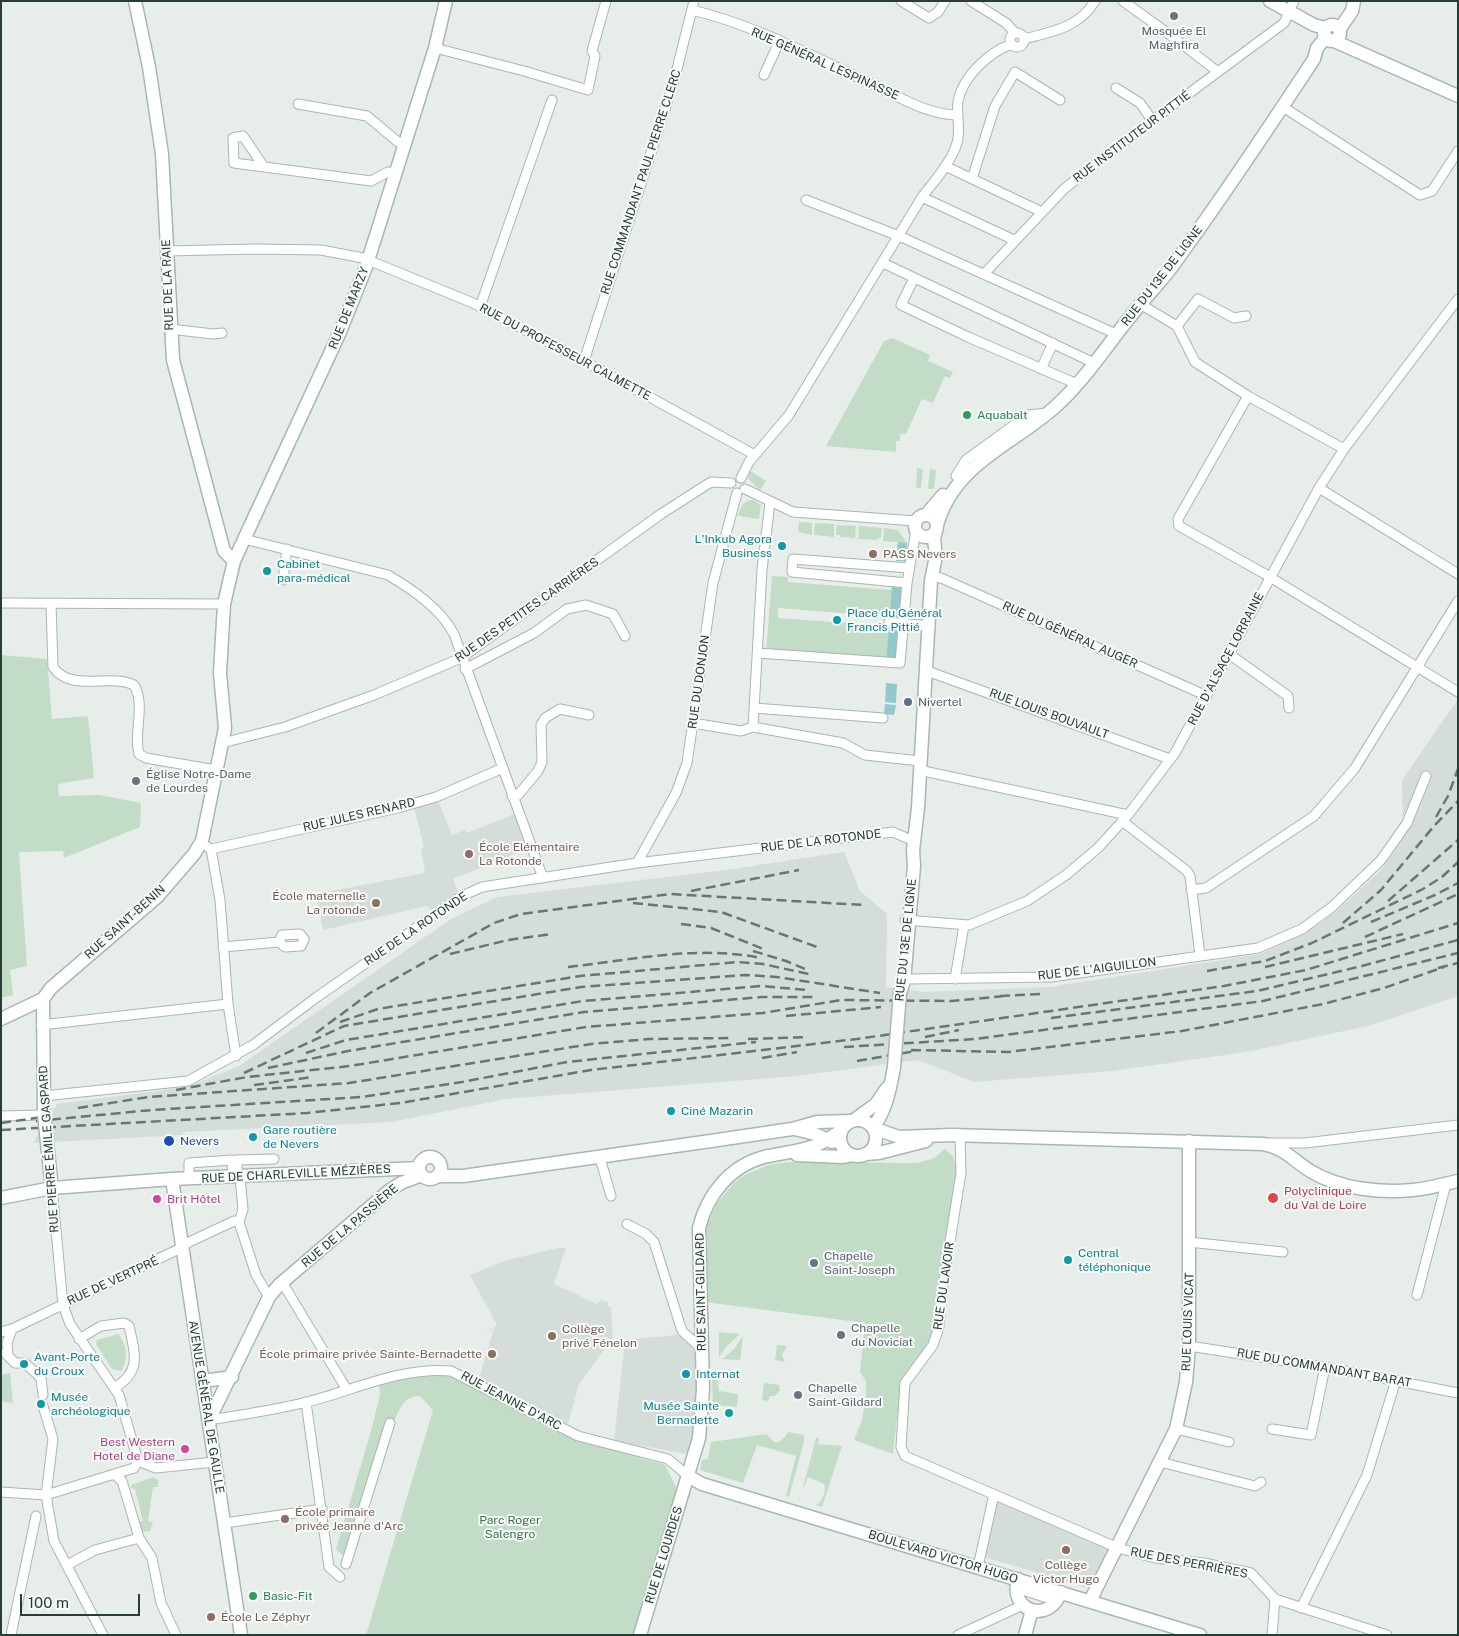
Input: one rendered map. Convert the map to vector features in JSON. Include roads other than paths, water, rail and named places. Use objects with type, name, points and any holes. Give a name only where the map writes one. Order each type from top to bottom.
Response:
[{"type":"main road","name":"RUE DE LA RAIE","points":[[135,1],[149,67],[162,154],[173,360],[224,551],[234,561]]},
{"type":"main road","points":[[1270,1],[1292,7],[1331,34],[1346,48],[1458,96]]},
{"type":"main road","name":"RUE DU 13E DE LIGNE","points":[[931,579],[936,556],[934,539],[945,501],[977,464],[1047,413],[1077,384],[1197,232],[1283,107],[1314,59],[1317,48],[1331,34],[1344,8],[1354,1]]},
{"type":"main road","name":"RUE DE MARZY","points":[[224,604],[234,561],[340,332],[368,260],[434,48],[444,2]]},
{"type":"main road","name":"RUE DU 13E DE LIGNE","points":[[873,1128],[881,1116],[893,1073],[902,987],[898,984],[911,920],[908,902],[927,671],[931,579],[927,548],[919,526],[956,476],[966,467],[977,464]]},
{"type":"main road","points":[[933,517],[937,526],[932,535],[919,526],[933,517]]},
{"type":"main road","name":"RUE SAINT-BENIN","points":[[43,999],[70,971],[157,897],[206,846],[216,770],[226,728],[220,673],[224,604]]},
{"type":"main road","name":"RUE DU 13E DE LIGNE","points":[[908,902],[911,874],[909,839],[917,800]]},
{"type":"main road","points":[[1,1019],[43,999]]},
{"type":"main road","name":"RUE PIERRE ÉMILE GASPARD","points":[[43,999],[43,1096],[50,1186]]},
{"type":"main road","name":"RUE DU 13E DE LIGNE","points":[[852,1121],[876,1104],[893,1073]]},
{"type":"main road","points":[[852,1121],[841,1131],[840,1137],[854,1152]]},
{"type":"main road","points":[[442,1174],[438,1161],[430,1157],[422,1161],[421,1172],[432,1179],[442,1174],[600,1158],[792,1129],[817,1122],[865,1121],[873,1128],[899,1137],[955,1136],[1263,1144],[1280,1149],[1311,1172],[1346,1186],[1394,1191],[1414,1190],[1453,1183]]},
{"type":"main road","points":[[792,1129],[815,1134],[854,1152],[875,1143],[873,1128]]},
{"type":"main road","name":"RUE SAINT-GILDARD","points":[[688,1476],[699,1438],[702,1412],[699,1228],[707,1204],[733,1172],[763,1158],[815,1146],[841,1131]]},
{"type":"main road","name":"RUE SAINT-GILDARD","points":[[785,1154],[842,1158],[854,1152],[878,1153],[955,1136]]},
{"type":"main road","name":"RUE LOUIS VICAT","points":[[1090,1601],[1176,1429],[1186,1382],[1189,1346],[1189,1141]]},
{"type":"main road","name":"RUE DE CHARLEVILLE MÉZIÈRES","points":[[1,1198],[50,1186],[172,1179],[421,1172]]},
{"type":"main road","name":"RUE DE LA PASSIÈRE","points":[[209,1420],[232,1377],[269,1297],[282,1282],[390,1190],[421,1172]]},
{"type":"main road","name":"AVENUE GÉNÉRAL DE GAULLE","points":[[172,1179],[241,1635]]},
{"type":"main road","points":[[203,1381],[232,1377]]},
{"type":"main road","name":"BOULEVARD VICTOR HUGO","points":[[688,1476],[702,1484],[791,1509],[879,1539],[978,1567],[1017,1584],[1059,1597],[1090,1601],[1200,1635]]},
{"type":"main road","name":"RUE DE LOURDES","points":[[640,1635],[688,1476]]},
{"type":"main road","points":[[1017,1584],[1018,1599],[1027,1608],[1046,1610],[1059,1597]]},
{"type":"main road","points":[[1025,1635],[1027,1608]]},
{"type":"street","points":[[434,48],[588,90],[595,56],[592,51],[606,1]]},
{"type":"street","points":[[901,1],[929,18],[938,12],[945,1]]},
{"type":"street","points":[[971,1],[1006,24],[1015,33],[1022,34],[1024,39]]},
{"type":"street","points":[[741,478],[755,456],[789,415],[922,197],[945,166],[957,144],[958,100],[968,79],[987,58],[1012,44],[1019,46],[1024,39],[1060,30],[1077,21],[1095,1]]},
{"type":"street","points":[[1123,1],[1218,72]]},
{"type":"street","name":"RUE GÉNÉRAL LESPINASSE","points":[[693,5],[929,111],[958,116]]},
{"type":"street","name":"RUE COMMANDANT PAUL PIERRE CLERC","points":[[584,361],[674,81],[693,5]]},
{"type":"street","name":"RUE INSTITUTEUR PITTIÉ","points":[[984,274],[1064,189],[1152,120],[1284,23],[1292,7]]},
{"type":"street","points":[[1012,44],[1010,38],[1015,33]]},
{"type":"street","points":[[764,74],[779,42]]},
{"type":"street","points":[[972,179],[995,106],[1015,72],[1060,100]]},
{"type":"street","points":[[1116,88],[1140,102],[1152,120]]},
{"type":"street","points":[[480,307],[552,100]]},
{"type":"street","points":[[298,104],[367,116],[398,142],[405,144]]},
{"type":"street","points":[[1283,107],[1420,195],[1432,191],[1458,151]]},
{"type":"street","points":[[945,166],[1042,212]]},
{"type":"street","points":[[264,167],[371,181],[388,172],[396,173]]},
{"type":"street","points":[[922,197],[1014,240]]},
{"type":"street","points":[[806,200],[899,236],[1116,334]]},
{"type":"street","name":"RUE DU PROFESSEUR CALMETTE","points":[[167,251],[255,248],[321,250],[368,260],[480,307],[584,361],[755,456]]},
{"type":"street","points":[[882,264],[1094,363]]},
{"type":"street","points":[[914,278],[901,305],[1077,384]]},
{"type":"street","points":[[1177,326],[1198,299],[1234,318],[1246,316]]},
{"type":"street","name":"RUE D'ALSACE LORRAINE","points":[[911,920],[969,925],[1027,901],[1066,875],[1098,848],[1125,818],[1170,759],[1207,696],[1319,488],[1344,449],[1458,299]]},
{"type":"street","points":[[1140,304],[1177,326],[1195,362],[1248,396],[1344,449]]},
{"type":"street","points":[[170,329],[213,334],[222,333]]},
{"type":"street","points":[[1041,369],[1053,343]]},
{"type":"street","points":[[1248,396],[1178,519],[1179,526],[1270,577],[1458,692]]},
{"type":"street","points":[[956,476],[966,460],[1028,415],[1047,413]]},
{"type":"street","points":[[741,491],[746,482],[741,478],[736,478],[731,483],[733,490],[741,491],[793,512],[902,521],[919,526],[909,568],[900,663],[758,653]]},
{"type":"street","name":"RUE DES PETITES CARRIÈRES","points":[[222,743],[285,728],[374,695],[461,658],[661,514],[711,482],[731,483]]},
{"type":"street","points":[[1319,488],[1458,574]]},
{"type":"street","name":"RUE DU DONJON","points":[[637,862],[684,774],[713,583],[741,491]]},
{"type":"street","points":[[753,727],[766,530],[770,502]]},
{"type":"street","points":[[244,538],[388,575],[408,586],[445,618],[454,634],[465,669],[544,878]]},
{"type":"street","points":[[283,580],[287,549]]},
{"type":"street","points":[[907,583],[792,572],[793,559],[909,568]]},
{"type":"street","name":"RUE DU GÉNÉRAL AUGER","points":[[931,579],[941,578],[1207,696]]},
{"type":"street","points":[[1191,890],[1206,888],[1314,816],[1355,768],[1458,602]]},
{"type":"street","points":[[1,604],[224,604]]},
{"type":"street","points":[[51,604],[54,667],[58,674],[72,680],[120,681],[134,685],[139,692],[140,702],[137,745],[139,754],[146,758],[216,770]]},
{"type":"street","points":[[465,669],[534,633],[567,609],[586,605],[613,614],[625,636]]},
{"type":"street","points":[[889,622],[930,626]]},
{"type":"street","points":[[1229,654],[1288,696],[1289,708]]},
{"type":"street","name":"RUE LOUIS BOUVAULT","points":[[927,671],[1170,759]]},
{"type":"street","points":[[754,708],[883,718]]},
{"type":"street","points":[[512,796],[518,795],[538,772],[542,762],[541,725],[545,718],[560,709],[589,715]]},
{"type":"street","points":[[693,723],[740,731],[753,727],[843,743],[865,755],[919,766],[1125,818],[1187,871],[1190,876],[1200,956]]},
{"type":"street","name":"RUE JULES RENARD","points":[[206,846],[398,808],[436,797],[502,768]]},
{"type":"street","name":"RUE DE L'AIGUILLON","points":[[902,987],[908,979],[1050,977],[1258,948],[1302,929],[1332,907],[1382,860],[1407,823],[1426,776]]},
{"type":"street","name":"RUE DE LA ROTONDE","points":[[43,1096],[188,1080],[236,1056],[462,896],[491,885],[637,862],[893,832],[909,839]]},
{"type":"street","points":[[206,846],[220,900],[228,1004],[236,1056]]},
{"type":"street","points":[[955,979],[964,925]]},
{"type":"street","points":[[223,947],[280,942]]},
{"type":"street","points":[[42,1025],[228,1004]]},
{"type":"street","points":[[1,1116],[44,1115]]},
{"type":"street","points":[[1263,1144],[1306,1143],[1458,1124]]},
{"type":"street","name":"RUE DU LAVOIR","points":[[904,1456],[900,1447],[905,1383],[933,1345],[939,1327],[943,1285],[961,1173],[955,1136]]},
{"type":"street","points":[[600,1158],[611,1196]]},
{"type":"street","points":[[237,1178],[237,1160],[274,1159]]},
{"type":"street","points":[[189,1179],[189,1163],[232,1160],[243,1210],[239,1222],[256,1275],[269,1297]]},
{"type":"street","points":[[1417,1295],[1453,1183]]},
{"type":"street","name":"RUE PIERRE ÉMILE GASPARD","points":[[50,1186],[63,1304],[70,1324],[79,1340],[119,1395],[138,1461]]},
{"type":"street","name":"RUE DE VERTPRÉ","points":[[1,1332],[12,1329],[234,1221],[239,1222]]},
{"type":"street","points":[[628,1224],[646,1234],[654,1242],[682,1331],[701,1348]]},
{"type":"street","points":[[1189,1242],[1283,1252]]},
{"type":"street","points":[[282,1282],[347,1390]]},
{"type":"street","points":[[79,1340],[101,1326],[126,1324],[135,1354],[132,1370],[123,1383],[114,1388]]},
{"type":"street","points":[[12,1329],[4,1352],[41,1378],[43,1395]]},
{"type":"street","name":"RUE DU COMMANDANT BARAT","points":[[1189,1346],[1325,1367],[1458,1393]]},
{"type":"street","points":[[1272,1429],[1311,1435],[1325,1367]]},
{"type":"street","name":"RUE JEANNE D'ARC","points":[[209,1420],[306,1402],[386,1376],[438,1370],[456,1372],[578,1436],[668,1459],[688,1476]]},
{"type":"street","points":[[1301,1608],[1366,1475],[1396,1380]]},
{"type":"street","points":[[306,1402],[329,1567],[340,1577]]},
{"type":"street","points":[[43,1406],[54,1444],[46,1496],[54,1541],[103,1635]]},
{"type":"street","points":[[346,1564],[390,1422]]},
{"type":"street","points":[[1176,1429],[1229,1442]]},
{"type":"street","name":"RUE DES PERRIÈRES","points":[[904,1456],[1118,1548],[1155,1558],[1204,1563],[1251,1573],[1275,1599],[1387,1635]]},
{"type":"street","points":[[1,1492],[46,1496],[134,1468],[138,1461],[156,1468]]},
{"type":"street","points":[[122,1482],[127,1474],[156,1468],[215,1462]]},
{"type":"street","points":[[1160,1462],[1255,1486],[1262,1482]]},
{"type":"street","points":[[114,1474],[122,1482],[139,1538],[152,1558],[161,1603],[176,1635]]},
{"type":"street","points":[[978,1567],[994,1494]]},
{"type":"street","points":[[224,1523],[322,1508]]},
{"type":"street","points":[[1,1632],[9,1635],[36,1516]]},
{"type":"street","points":[[67,1565],[95,1550],[139,1538]]},
{"type":"street","points":[[1272,1635],[1275,1599]]},
{"type":"street","points":[[958,1635],[1027,1608]]},
{"type":"water","points":[[898,542],[907,543],[906,561],[896,561]]},
{"type":"water","points":[[892,581],[905,583],[902,618],[890,617]]},
{"type":"water","points":[[889,626],[901,628],[898,663],[886,662]]},
{"type":"water","points":[[886,683],[897,684],[896,703],[885,702]]},
{"type":"water","points":[[885,704],[896,705],[894,715],[884,714]]},
{"type":"railway","points":[[1436,817],[1448,796],[1458,769]]},
{"type":"railway","points":[[1343,923],[1381,890],[1434,826],[1458,801]]},
{"type":"railway","points":[[1388,901],[1458,840]]},
{"type":"railway","points":[[1207,971],[1265,961],[1312,943],[1423,889],[1442,877],[1458,862]]},
{"type":"railway","points":[[691,891],[799,870]]},
{"type":"railway","points":[[1371,922],[1435,895],[1458,883]]},
{"type":"railway","points":[[316,1033],[370,993],[494,923],[521,914],[670,894],[864,905]]},
{"type":"railway","points":[[1365,937],[1458,894]]},
{"type":"railway","points":[[633,903],[721,912],[817,947]]},
{"type":"railway","points":[[1,1130],[307,1113],[400,1103],[591,1070],[857,1039],[1224,986],[1306,970],[1458,923]]},
{"type":"railway","points":[[681,924],[711,928],[766,950]]},
{"type":"railway","points":[[450,954],[508,940],[552,934]]},
{"type":"railway","points":[[1265,967],[1403,934]]},
{"type":"railway","points":[[1051,1018],[1257,991],[1362,966],[1458,940]]},
{"type":"railway","points":[[753,951],[805,969]]},
{"type":"railway","points":[[568,967],[688,953],[737,954],[761,958]]},
{"type":"railway","points":[[844,1047],[975,1039],[1263,1001],[1458,953]]},
{"type":"railway","points":[[340,1022],[378,1009],[580,976],[738,962],[763,964],[813,975]]},
{"type":"railway","points":[[1438,968],[1458,963]]},
{"type":"railway","points":[[911,1050],[1008,1052],[1182,1031],[1323,1004],[1384,988],[1444,967]]},
{"type":"railway","points":[[244,1073],[344,1026],[581,987],[745,975],[777,977],[880,993]]},
{"type":"railway","points":[[306,1053],[346,1040],[583,1001],[761,986],[807,990]]},
{"type":"railway","points":[[1000,996],[1040,994]]},
{"type":"railway","points":[[176,1090],[247,1077],[350,1066],[586,1027],[763,1013],[841,1000],[952,1001],[1005,996]]},
{"type":"railway","points":[[268,1068],[348,1051],[584,1012],[762,997],[815,997]]},
{"type":"railway","points":[[786,1016],[881,1007]]},
{"type":"railway","points":[[925,1037],[959,1030]]},
{"type":"railway","points":[[748,1039],[808,1037]]},
{"type":"railway","points":[[78,1108],[149,1097],[349,1083],[591,1044],[649,1039],[733,1038]]},
{"type":"railway","points":[[36,1121],[152,1110],[362,1097],[462,1082],[567,1062],[756,1042]]},
{"type":"railway","points":[[857,1061],[916,1051]]},
{"type":"railway","points":[[762,1058],[797,1052]]},
{"type":"railway","points":[[254,1085],[313,1077]]},
{"type":"railway","points":[[1,1123],[43,1117]]},
{"type":"place","name":"Mosquée El Maghfira","points":[[1174,16]]},
{"type":"place","name":"Aquabalt","points":[[967,415]]},
{"type":"place","name":"L'Inkub Agora Business","points":[[782,546]]},
{"type":"place","name":"PASS Nevers","points":[[873,554]]},
{"type":"place","name":"Cabinet para-médical","points":[[267,571]]},
{"type":"place","name":"Place du Général Francis Pittié","points":[[837,620]]},
{"type":"place","name":"Nivertel","points":[[908,702]]},
{"type":"place","name":"Église Notre-Dame de Lourdes","points":[[136,781]]},
{"type":"place","name":"École Elémentaire La Rotonde","points":[[469,854]]},
{"type":"place","name":"École maternelle La rotonde","points":[[376,903]]},
{"type":"place","name":"Ciné Mazarin","points":[[671,1111]]},
{"type":"place","name":"Gare routière de Nevers","points":[[253,1137]]},
{"type":"place","name":"Nevers","points":[[169,1141]]},
{"type":"place","name":"Polyclinique du Val de Loire","points":[[1273,1198]]},
{"type":"place","name":"Brit Hôtel","points":[[157,1199]]},
{"type":"place","name":"Central téléphonique","points":[[1068,1260]]},
{"type":"place","name":"Chapelle Saint-Joseph","points":[[814,1263]]},
{"type":"place","name":"Chapelle du Noviciat","points":[[841,1335]]},
{"type":"place","name":"Collège privé Fénelon","points":[[552,1336]]},
{"type":"place","name":"École primaire privée Sainte-Bernadette","points":[[492,1354]]},
{"type":"place","name":"Avant-Porte du Croux","points":[[24,1364]]},
{"type":"place","name":"Internat","points":[[686,1374]]},
{"type":"place","name":"Chapelle Saint-Gildard","points":[[798,1395]]},
{"type":"place","name":"Musée archéologique","points":[[41,1404]]},
{"type":"place","name":"Musée Sainte Bernadette","points":[[729,1413]]},
{"type":"place","name":"Best Western Hotel de Diane","points":[[185,1449]]},
{"type":"place","name":"École primaire privée Jeanne d'Arc","points":[[285,1519]]},
{"type":"place","name":"Collège Victor Hugo","points":[[1066,1550]]},
{"type":"place","name":"Basic-Fit","points":[[253,1596]]},
{"type":"place","name":"École Le Zéphyr","points":[[211,1617]]},
{"type":"park label","name":"Parc Roger Salengro","points":[[510,1527]]}]
